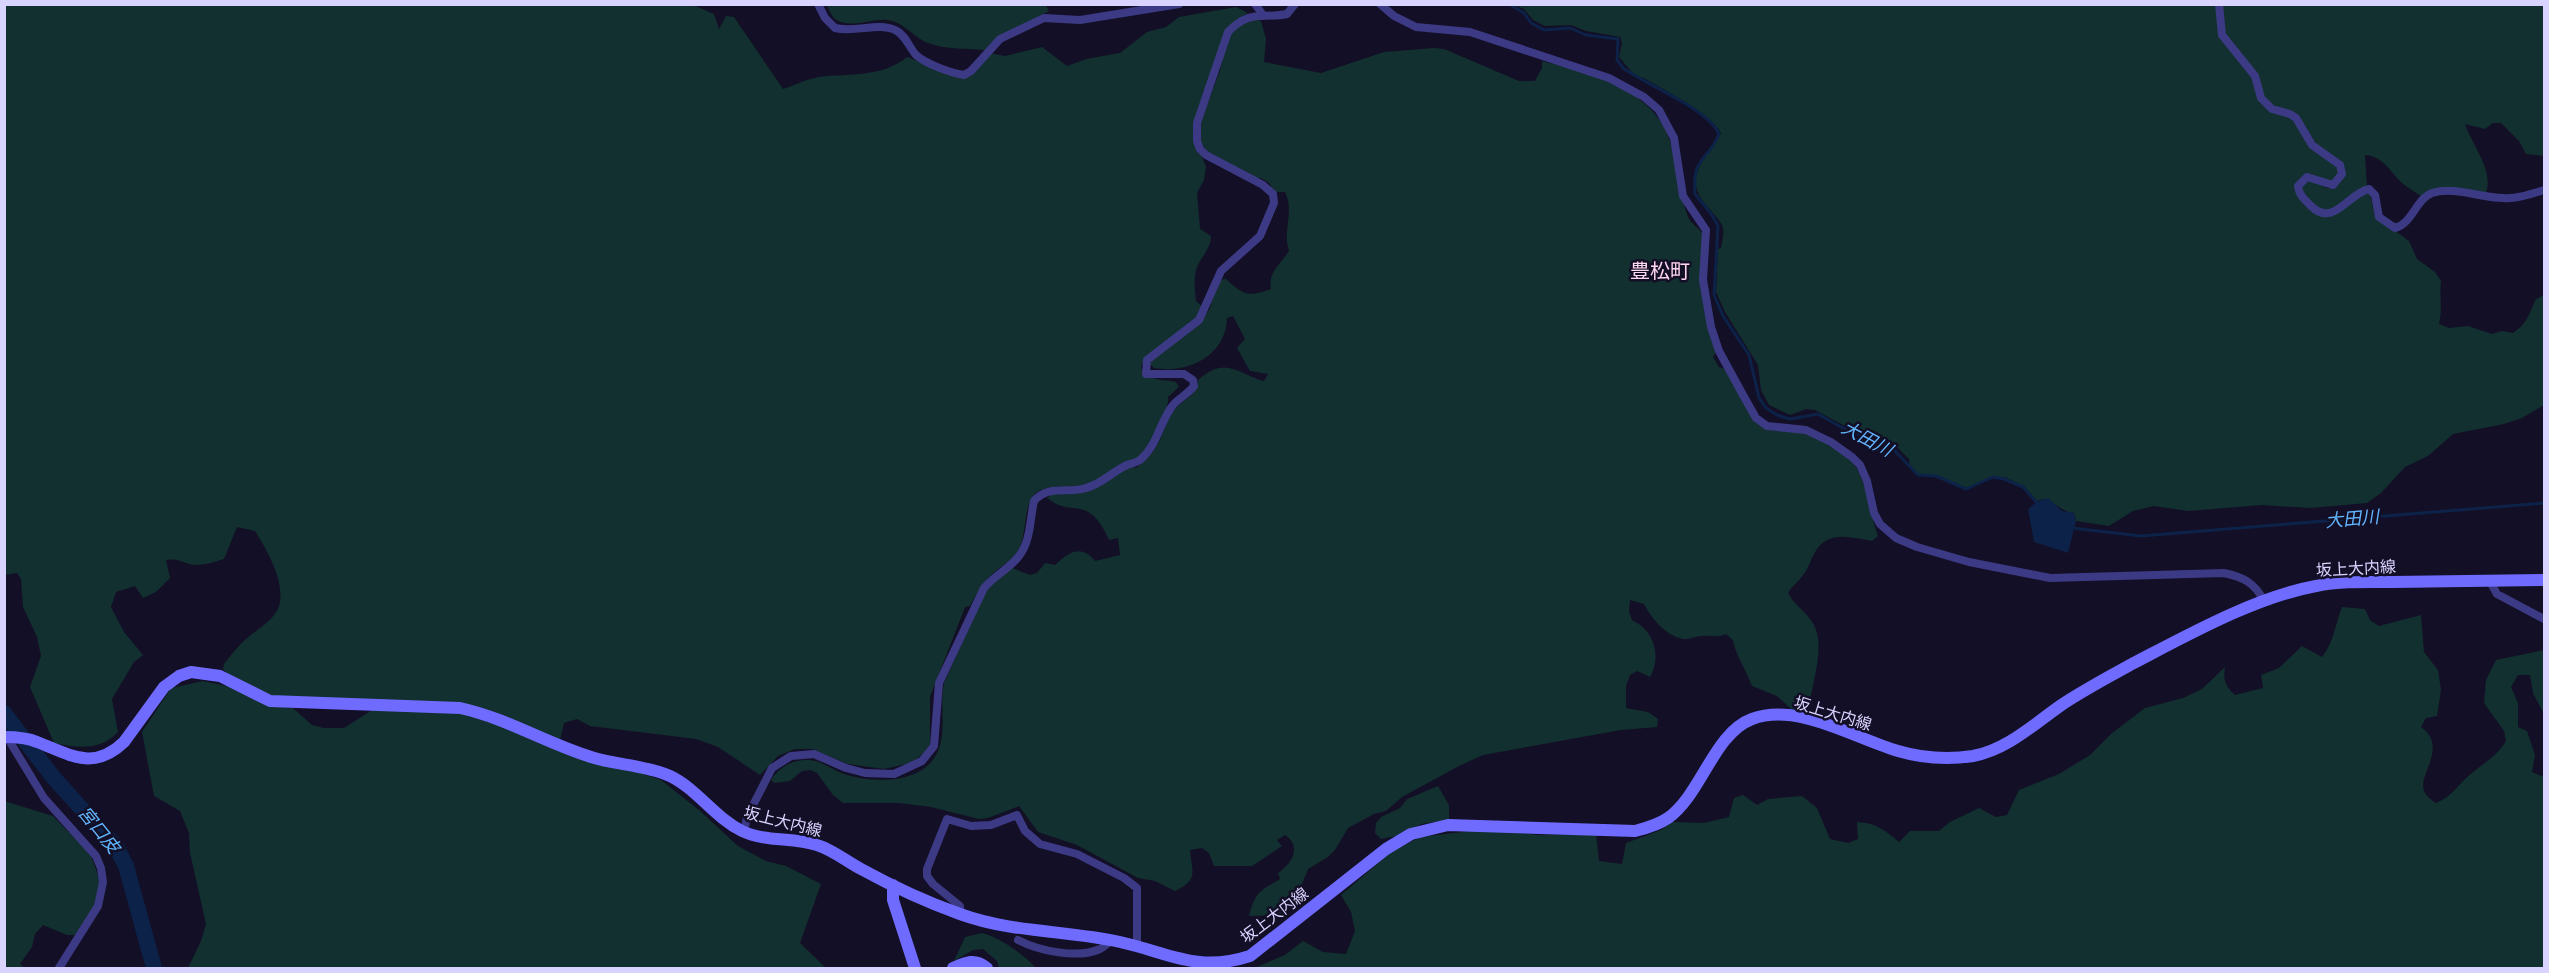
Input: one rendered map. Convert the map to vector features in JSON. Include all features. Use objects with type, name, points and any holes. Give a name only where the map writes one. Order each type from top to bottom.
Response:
[{"type":"main road","name":"坂上大内線","points":[[8,737],[36,741],[70,757],[94,758],[117,749],[124,742],[164,687],[179,676],[204,672],[220,676],[270,700],[460,708],[489,715],[588,757],[672,777],[693,792],[720,817],[744,832],[819,846],[893,885],[960,915],[1014,929],[1068,933],[1112,940],[1194,964],[1214,966],[1236,962],[1264,946],[1386,849],[1411,834],[1448,825],[1635,831],[1658,825],[1683,804],[1736,728],[1750,719],[1766,715],[1797,716],[1897,751],[1925,758],[1976,755],[2001,746],[2017,737],[2061,706],[2130,665],[2264,601],[2330,584],[2544,580]]},
{"type":"main road","points":[[893,885],[893,900],[915,969]]},
{"type":"main road","points":[[953,969],[975,961],[987,969]]},
{"type":"street","points":[[818,4],[825,18],[835,28],[865,29],[876,26],[894,29],[901,34],[919,57],[964,75],[971,71],[1000,39],[1044,18],[1080,20],[1179,4]]},
{"type":"street","points":[[1256,4],[1263,15]]},
{"type":"street","points":[[744,832],[747,817],[771,768],[791,756],[814,754],[846,768],[865,773],[894,774],[922,761],[934,746],[939,683],[984,588],[994,576],[1019,557],[1025,545],[1034,501],[1048,490],[1084,489],[1092,486],[1126,465],[1138,462],[1155,446],[1161,427],[1174,404],[1186,396],[1194,386],[1192,380],[1184,374],[1146,374],[1147,360],[1199,320],[1221,271],[1260,237],[1274,203],[1273,194],[1263,185],[1200,149],[1196,132],[1200,113],[1228,32],[1234,25],[1255,14],[1287,14],[1295,4]]},
{"type":"street","points":[[1380,4],[1394,16],[1416,27],[1470,32],[1601,75],[1626,85],[1659,110],[1674,138],[1683,196],[1706,230],[1703,280],[1711,327],[1719,351],[1743,396],[1756,418],[1767,426],[1806,430],[1832,442],[1852,457],[1860,465],[1867,481],[1874,513],[1880,524],[1896,538],[1917,547],[1969,562],[2050,578],[2224,573],[2250,582],[2259,591],[2264,601]]},
{"type":"street","points":[[2219,4],[2222,35],[2255,76],[2261,98],[2276,111],[2296,118],[2312,145],[2340,165],[2342,174],[2333,185],[2307,177],[2298,186],[2302,197],[2315,210],[2328,214],[2335,213],[2360,191],[2369,189],[2375,195],[2379,217],[2395,228],[2401,226],[2422,201],[2433,193],[2512,198],[2544,190]]},
{"type":"street","points":[[2490,580],[2497,594],[2544,620]]},
{"type":"street","points":[[8,737],[44,798],[96,856],[101,868],[103,882],[98,906],[59,969]]},
{"type":"street","points":[[960,915],[960,906],[933,884],[927,876],[927,869],[947,819],[971,826],[990,825],[1017,815],[1025,831],[1040,844],[1077,854],[1124,878],[1137,888],[1137,946]]},
{"type":"street","points":[[1018,940],[1041,950],[1060,953],[1100,949],[1112,940]]},
{"type":"green space","points":[[1045,4],[1049,11],[994,40],[985,50],[949,48],[928,43],[899,24],[888,20],[843,23],[834,17],[827,5]]},
{"type":"green space","points":[[5,5],[693,5],[714,14],[719,29],[726,16],[734,17],[783,89],[819,77],[876,72],[897,64],[907,57],[960,77],[989,53],[1005,56],[1042,47],[1067,66],[1086,59],[1120,53],[1147,32],[1166,27],[1179,17],[1236,7],[1248,13],[1236,20],[1197,112],[1202,157],[1206,167],[1204,180],[1197,193],[1200,229],[1211,236],[1210,244],[1197,267],[1195,276],[1196,301],[1204,308],[1198,318],[1144,361],[1141,367],[1143,372],[1151,378],[1176,382],[1179,387],[1168,397],[1163,420],[1148,446],[1134,461],[1095,482],[1082,486],[1047,488],[1037,492],[1033,497],[1029,503],[1022,540],[1017,552],[987,579],[970,606],[965,607],[930,697],[930,745],[923,754],[911,763],[884,769],[848,764],[812,749],[795,749],[778,756],[760,775],[718,747],[696,739],[590,726],[577,719],[564,723],[560,740],[491,712],[274,697],[229,675],[223,669],[224,664],[240,645],[277,611],[280,597],[278,577],[255,531],[237,527],[224,559],[195,565],[166,560],[170,578],[156,592],[143,598],[135,586],[116,592],[111,607],[124,632],[143,655],[134,662],[112,699],[118,732],[96,745],[80,747],[54,743],[30,687],[41,656],[37,637],[23,607],[21,579],[17,573],[5,575]]},
{"type":"green space","points":[[1514,5],[2217,5],[2218,25],[2253,75],[2260,99],[2295,121],[2309,143],[2334,161],[2340,172],[2333,182],[2309,174],[2296,186],[2320,215],[2366,193],[2370,194],[2375,216],[2409,241],[2417,259],[2435,272],[2441,281],[2439,324],[2449,328],[2468,326],[2492,334],[2502,331],[2513,333],[2525,322],[2536,299],[2544,295],[2544,405],[2522,418],[2504,424],[2453,434],[2428,456],[2405,467],[2381,493],[2367,503],[2310,508],[2262,505],[2188,511],[2154,506],[2133,511],[2109,526],[2076,521],[2074,513],[2048,500],[2037,501],[2024,486],[2004,477],[1993,477],[1966,488],[1936,475],[1920,475],[1910,467],[1909,459],[1894,444],[1843,425],[1815,410],[1806,409],[1790,415],[1769,405],[1761,390],[1758,365],[1725,312],[1716,292],[1718,249],[1721,248],[1723,227],[1699,196],[1696,181],[1702,162],[1721,133],[1716,126],[1687,103],[1644,78],[1635,76],[1619,57],[1622,43],[1620,37],[1586,31],[1571,25],[1545,26],[1533,20],[1524,9]]},
{"type":"green space","points":[[2220,5],[2544,5],[2544,156],[2526,154],[2519,141],[2501,123],[2493,123],[2485,129],[2465,124],[2485,167],[2488,184],[2486,193],[2452,189],[2422,197],[2400,182],[2380,160],[2365,155],[2367,186],[2334,211],[2318,209],[2300,188],[2310,180],[2327,188],[2334,187],[2345,174],[2319,148],[2302,123],[2274,109],[2264,98],[2223,33]]},
{"type":"green space","points":[[1256,19],[1261,21],[1266,39],[1264,62],[1321,73],[1384,52],[1434,48],[1444,49],[1519,81],[1535,81],[1542,68],[1542,61],[1579,71],[1617,86],[1649,108],[1662,123],[1673,150],[1688,217],[1703,234],[1701,263],[1716,352],[1713,357],[1719,367],[1725,369],[1755,422],[1760,426],[1771,430],[1799,432],[1812,436],[1829,445],[1852,463],[1864,485],[1878,536],[1872,541],[1839,537],[1825,541],[1814,554],[1805,573],[1788,593],[1814,625],[1819,645],[1808,712],[1791,709],[1777,696],[1752,686],[1733,640],[1726,634],[1685,639],[1676,637],[1660,626],[1644,604],[1630,600],[1629,611],[1632,620],[1640,624],[1651,637],[1654,644],[1655,661],[1650,677],[1637,671],[1630,675],[1626,686],[1626,708],[1648,712],[1658,719],[1657,727],[1621,730],[1483,755],[1459,766],[1402,797],[1386,811],[1374,814],[1348,828],[1335,850],[1308,869],[1297,897],[1282,915],[1249,916],[1256,897],[1280,879],[1278,873],[1291,860],[1293,845],[1285,835],[1277,840],[1282,846],[1252,866],[1214,866],[1209,853],[1202,848],[1190,850],[1191,879],[1175,891],[1155,881],[1138,878],[1077,845],[1038,832],[1019,806],[988,818],[979,819],[931,807],[899,803],[843,803],[833,795],[817,773],[810,770],[802,771],[790,781],[774,783],[771,780],[780,770],[792,763],[805,760],[819,762],[855,777],[881,780],[907,777],[929,765],[940,747],[942,738],[944,683],[986,591],[1010,567],[1030,575],[1037,573],[1045,563],[1055,565],[1065,556],[1075,552],[1085,553],[1095,561],[1120,555],[1118,538],[1109,540],[1094,516],[1087,511],[1056,504],[1047,498],[1052,494],[1068,494],[1131,466],[1136,468],[1154,450],[1173,412],[1193,393],[1198,380],[1208,373],[1224,367],[1231,368],[1264,381],[1268,374],[1250,371],[1237,348],[1245,339],[1233,316],[1227,318],[1220,343],[1203,360],[1180,368],[1167,369],[1154,368],[1149,363],[1202,321],[1210,308],[1219,280],[1226,279],[1242,292],[1252,294],[1271,289],[1273,273],[1289,251],[1287,236],[1289,207],[1285,192],[1275,192],[1269,183],[1261,178],[1256,178],[1207,151],[1200,141],[1200,125],[1220,70],[1227,41],[1236,26]]},
{"type":"green space","points":[[2342,607],[2365,609],[2370,620],[2379,626],[2421,615],[2424,652],[2438,670],[2441,690],[2437,716],[2426,718],[2421,727],[2429,735],[2432,744],[2432,753],[2423,786],[2426,794],[2436,803],[2447,797],[2467,777],[2495,755],[2506,741],[2504,731],[2484,703],[2486,680],[2496,660],[2544,650],[2544,714],[2533,693],[2530,675],[2518,675],[2511,687],[2518,703],[2518,727],[2527,731],[2535,755],[2532,772],[2544,777],[2544,968],[1254,968],[1285,955],[1303,941],[1323,952],[1346,954],[1355,931],[1351,912],[1341,895],[1390,853],[1420,837],[1488,829],[1539,835],[1596,834],[1599,861],[1622,864],[1626,843],[1661,830],[1673,822],[1704,823],[1729,817],[1734,798],[1743,795],[1757,805],[1768,799],[1802,796],[1817,808],[1830,839],[1848,843],[1858,839],[1857,822],[1880,828],[1899,842],[1910,831],[1939,831],[1950,822],[1979,808],[1996,817],[2007,815],[2019,790],[2059,774],[2090,755],[2111,734],[2145,708],[2183,698],[2202,689],[2225,667],[2226,683],[2235,695],[2263,688],[2261,675],[2279,668],[2302,646],[2322,657],[2332,639]]},
{"type":"green space","points":[[203,681],[231,687],[281,707],[293,708],[312,725],[324,728],[344,728],[372,710],[460,712],[661,780],[699,810],[738,846],[766,861],[786,866],[821,884],[800,943],[826,968],[188,968],[201,941],[206,924],[190,853],[189,833],[180,811],[154,796],[142,732],[171,688]]},
{"type":"green space","points":[[1438,786],[1449,805],[1449,820],[1421,824],[1396,836],[1381,839],[1375,833],[1376,823],[1381,817],[1400,808],[1407,799]]},
{"type":"green space","points":[[4,801],[53,816],[91,855],[100,881],[96,903],[75,935],[67,935],[43,925],[35,934],[32,947],[20,964],[25,968],[5,968]]},
{"type":"green space","points":[[982,933],[1011,947],[1036,968],[999,968],[997,961],[983,949],[973,950],[954,961],[965,937]]},
{"type":"water","points":[[2048,498],[2062,511],[2074,513],[2076,521],[2068,553],[2034,542],[2028,509],[2038,501]]},
{"type":"waterway","name":"大田川","points":[[1509,4],[1524,13],[1531,23],[1544,30],[1570,28],[1586,35],[1618,39],[1617,60],[1623,68],[1690,107],[1713,125],[1719,134],[1698,165],[1695,194],[1718,226],[1714,295],[1723,316],[1749,355],[1759,398],[1766,408],[1790,419],[1818,414],[1841,427],[1892,448],[1918,475],[1936,476],[1966,489],[1993,477],[2004,479],[2023,487],[2037,503]]},
{"type":"waterway","name":"大田川","points":[[2072,528],[2141,536],[2544,503]]},
{"type":"waterway","name":"宮口皮","points":[[4,713],[53,777],[116,847],[126,866],[154,968]]},
{"type":"district","name":"豊松町","points":[[1660,271]]}]
